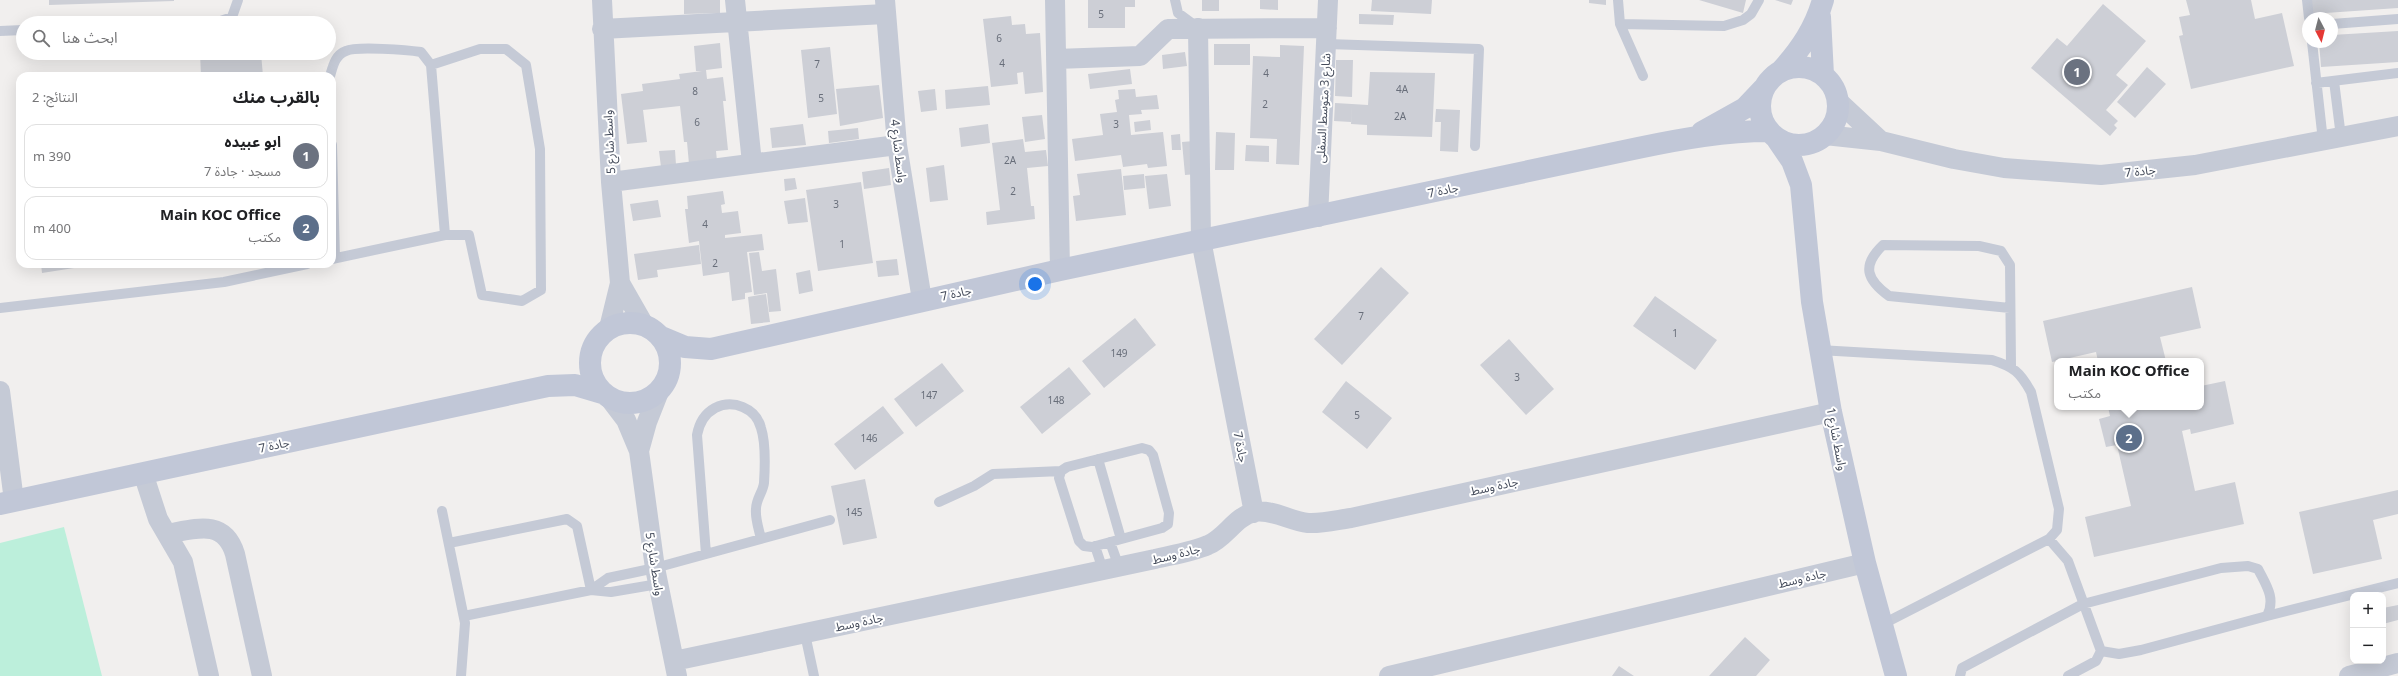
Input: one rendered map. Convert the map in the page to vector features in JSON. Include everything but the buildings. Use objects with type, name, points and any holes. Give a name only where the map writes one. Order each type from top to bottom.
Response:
[{"type":"main road","points":[[1782,71],[1798,53],[1811,33],[1822,6]]},
{"type":"main road","points":[[1822,6],[1823,75]]},
{"type":"main road","points":[[1803,67],[1823,75],[1831,82],[1838,101],[1838,114],[1833,125],[1822,138],[1797,145],[1773,135],[1760,111],[1763,89],[1774,75],[1782,71],[1803,67]]},
{"type":"main road","name":"جادة 7","points":[[1684,139],[1726,120],[1745,108],[1763,89]]},
{"type":"main road","name":"جادة 7","points":[[664,383],[686,362],[711,349],[922,300],[1684,139],[1747,131],[1773,135]]},
{"type":"main road","name":"واسط شارع 1","points":[[1773,135],[1792,161],[1801,185],[1806,254],[1819,350],[1831,412],[1865,563],[1896,676]]},
{"type":"main road","name":"واسط شارع 1","points":[[1803,198],[1810,163],[1822,138]]},
{"type":"main road","points":[[632,322],[653,331],[668,349],[670,363],[664,383],[650,398],[637,403],[623,403],[606,396],[593,381],[589,366],[590,351],[598,338],[609,328],[632,322]]},
{"type":"main road","name":"جادة 7","points":[[653,331],[685,347],[711,349]]},
{"type":"main road","name":"جادة 7","points":[[548,386],[573,373],[590,351]]},
{"type":"main road","name":"جادة 7","points":[[7,502],[548,386],[575,385],[606,396]]},
{"type":"street","name":"واسط شارع 5","points":[[602,0],[602,30],[611,182],[620,283],[609,328]]},
{"type":"street","points":[[734,0],[735,22],[752,163]]},
{"type":"street","points":[[1055,0],[1060,270]]},
{"type":"street","name":"شارع 3 متوسط السفلى","points":[[1318,217],[1328,0]]},
{"type":"street","points":[[602,30],[735,22],[885,7]]},
{"type":"street","name":"واسط شارع 4","points":[[885,7],[897,145],[922,300]]},
{"type":"street","points":[[1056,59],[1140,56],[1168,29],[1198,28],[1327,36]]},
{"type":"street","name":"جادة 7","points":[[1198,28],[1202,240],[1254,513]]},
{"type":"street","name":"جادة 7","points":[[1838,101],[1881,141]]},
{"type":"street","name":"جادة 7","points":[[1822,138],[1881,141],[1954,159],[2004,168],[2101,176],[2194,165],[2398,126]]},
{"type":"street","points":[[611,182],[897,145]]},
{"type":"street","name":"واسط شارع 5","points":[[620,283],[653,331]]},
{"type":"street","name":"واسط شارع 5","points":[[639,451],[647,422],[664,383]]},
{"type":"street","points":[[0,391],[7,502]]},
{"type":"street","name":"واسط شارع 5","points":[[606,396],[626,420],[639,451],[656,576],[676,669]]},
{"type":"street","name":"جادة وسط","points":[[676,669],[805,634],[1111,569],[1209,545],[1229,530],[1239,519],[1254,513],[1270,511],[1286,519],[1310,523],[1351,518],[1831,412]]},
{"type":"street","points":[[143,473],[156,515],[183,562],[209,676]]},
{"type":"street","points":[[167,534],[209,528],[224,534],[229,540],[235,554],[262,676]]},
{"type":"street","name":"جادة وسط","points":[[1389,676],[1865,563]]},
{"type":"street","points":[[2349,676],[2398,663]]},
{"type":"lane","points":[[232,16],[238,0]]},
{"type":"lane","points":[[1175,0],[1178,13],[1198,28]]},
{"type":"lane","points":[[1618,0],[1620,24],[1644,76]]},
{"type":"lane","points":[[1620,24],[1724,26],[1743,20],[1751,14],[1760,0]]},
{"type":"lane","points":[[2307,0],[2308,12]]},
{"type":"lane","points":[[2338,23],[2398,18]]},
{"type":"lane","points":[[0,31],[16,30]]},
{"type":"lane","points":[[1327,36],[1479,49],[1475,146]]},
{"type":"lane","points":[[2313,48],[2316,83],[2332,139]]},
{"type":"lane","points":[[336,59],[346,50],[401,49],[421,52],[431,65],[445,235]]},
{"type":"lane","points":[[336,258],[445,235],[469,234],[482,295],[522,301],[541,290],[540,149],[526,65],[506,49],[480,49],[431,65]]},
{"type":"lane","points":[[331,72],[335,60]]},
{"type":"lane","points":[[2316,83],[2398,73]]},
{"type":"lane","points":[[2332,139],[2334,81]]},
{"type":"lane","points":[[2010,308],[1889,296],[1876,287],[1870,278],[1869,267],[1873,255],[1883,245],[1979,246],[2001,251],[2010,265],[2012,366]]},
{"type":"lane","points":[[0,308],[224,282],[289,268]]},
{"type":"lane","points":[[1819,350],[1992,360],[2012,366],[2023,377],[2031,392],[2059,509],[2057,530],[2049,539],[1881,625]]},
{"type":"lane","points":[[706,554],[697,435],[700,424],[707,414],[722,406],[739,406],[746,409],[753,414],[761,428],[764,482],[756,506],[761,539]]},
{"type":"lane","points":[[939,502],[974,486],[993,474],[1061,471],[1067,467],[1142,448],[1149,450],[1153,455],[1170,520],[1165,526],[1095,546],[1084,546],[1079,541],[1059,478],[1061,471]]},
{"type":"lane","points":[[1098,459],[1121,539]]},
{"type":"lane","points":[[442,512],[466,631],[461,676]]},
{"type":"lane","points":[[448,543],[562,519],[571,520],[577,526],[591,590]]},
{"type":"lane","points":[[464,616],[591,590],[611,592],[656,576],[706,554],[830,520]]},
{"type":"lane","points":[[2049,539],[2068,561],[2101,651],[2096,661],[2068,676]]},
{"type":"lane","points":[[1110,542],[1111,569]]},
{"type":"lane","points":[[1095,546],[1111,569]]},
{"type":"lane","points":[[1960,676],[1962,668],[2083,604],[2221,568],[2248,566],[2258,569],[2270,592],[2272,607],[2267,616]]},
{"type":"lane","points":[[591,590],[608,578],[656,576]]},
{"type":"lane","points":[[2101,651],[2119,654],[2141,650],[2398,583]]},
{"type":"lane","points":[[805,634],[814,676]]},
{"type":"green space","points":[[64,527],[102,676],[0,676],[0,543]]},
{"type":"place","name":"ابو عبيده","points":[[2077,72]]},
{"type":"place","name":"Main KOC Office","points":[[2129,438]]}]
